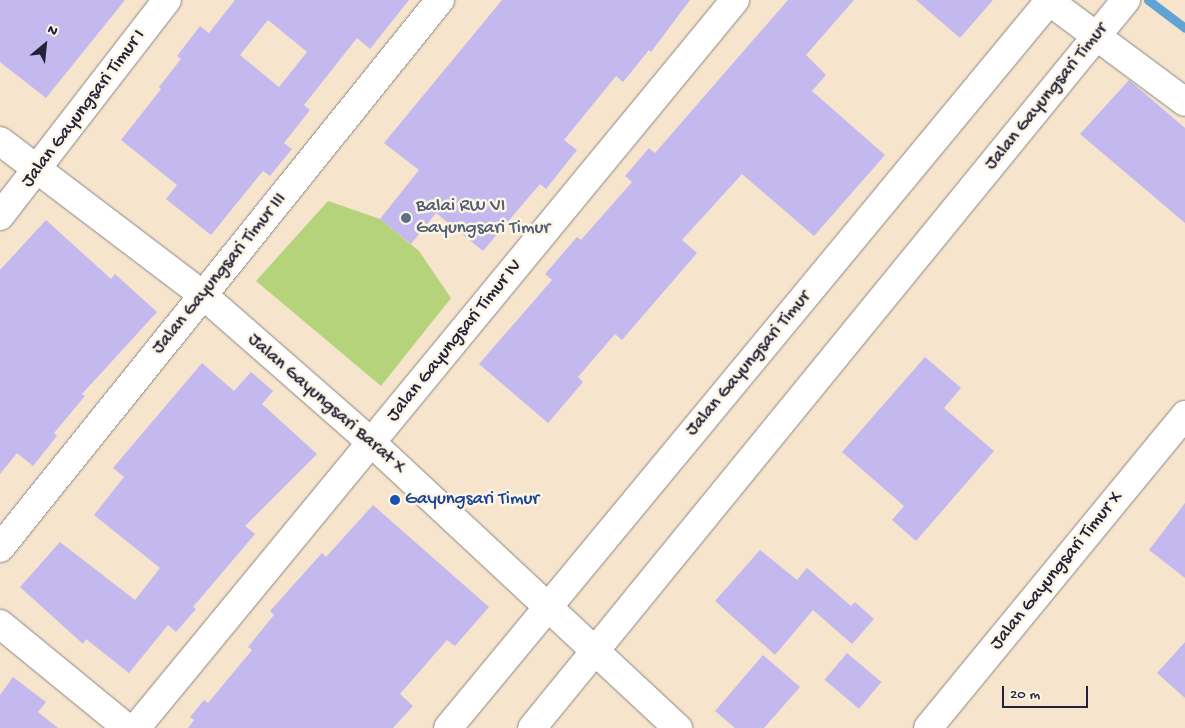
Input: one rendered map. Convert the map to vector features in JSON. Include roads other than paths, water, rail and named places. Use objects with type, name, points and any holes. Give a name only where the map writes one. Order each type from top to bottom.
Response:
[{"type":"street","name":"Jalan Gayungsari Timur I","points":[[0,216],[39,170],[167,0]]},
{"type":"street","name":"Jalan Gayungsari Timur III","points":[[0,548],[440,0]]},
{"type":"street","name":"Jalan Gayungsari Timur IV","points":[[136,728],[735,0]]},
{"type":"street","points":[[1049,1],[1111,19],[1185,102]]},
{"type":"street","name":"Jalan Gayungsari Timur","points":[[448,728],[1049,1]]},
{"type":"street","name":"Jalan Gayungsari Timur","points":[[532,728],[1111,19]]},
{"type":"street","name":"Jalan Gayungsari Barat X","points":[[0,141],[203,295],[371,442],[549,605],[593,652],[678,728]]},
{"type":"street","name":"Jalan Gayungsari Timur X","points":[[928,728],[1181,427]]},
{"type":"street","points":[[0,624],[127,728]]},
{"type":"waterway","points":[[1148,0],[1185,28]]},
{"type":"place","name":"Balai RW VI Gayungsari Timur","points":[[406,218]]},
{"type":"place","name":"Gayungsari Timur","points":[[395,500]]}]
